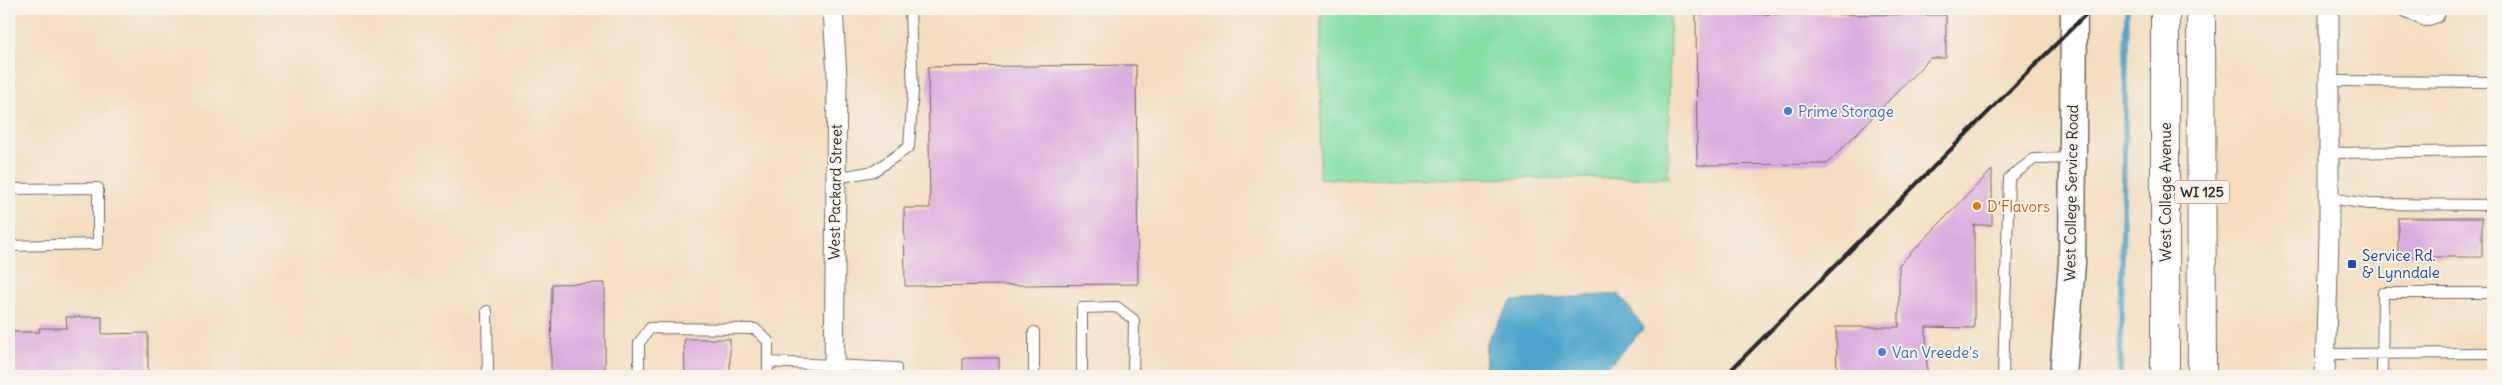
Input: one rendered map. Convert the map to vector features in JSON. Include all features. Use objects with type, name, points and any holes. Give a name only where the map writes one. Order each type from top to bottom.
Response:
[{"type":"main road","name":"West College Avenue","points":[[2165,9],[2165,376]]},
{"type":"main road","name":"WI 125","points":[[2201,9],[2202,376]]},
{"type":"street","name":"West Packard Street","points":[[833,9],[836,77],[834,370]]},
{"type":"street","name":"West College Service Road","points":[[2063,376],[2072,263],[2074,9]]},
{"type":"street","points":[[2324,376],[2329,198],[2329,9]]},
{"type":"lane","points":[[836,178],[874,171],[909,147],[913,91],[910,9]]},
{"type":"lane","points":[[2400,9],[2424,20],[2438,17],[2442,9]]},
{"type":"lane","points":[[2329,81],[2493,82]]},
{"type":"lane","points":[[2329,153],[2493,151]]},
{"type":"lane","points":[[2002,376],[2009,178],[2034,159],[2074,158]]},
{"type":"lane","points":[[9,189],[98,188],[98,244],[9,246]]},
{"type":"lane","points":[[2329,198],[2369,204],[2493,205]]},
{"type":"lane","points":[[2382,376],[2383,293],[2493,293]]},
{"type":"lane","points":[[1082,376],[1082,308],[1116,307],[1134,320],[1133,376]]},
{"type":"lane","points":[[487,311],[488,376]]},
{"type":"lane","points":[[640,376],[640,343],[650,328],[755,329],[768,341],[768,376]]},
{"type":"lane","points":[[1034,332],[1034,376]]},
{"type":"lane","points":[[2325,354],[2493,353]]},
{"type":"lane","points":[[768,362],[834,370],[896,368],[896,376]]},
{"type":"green space","points":[[1321,9],[1670,9],[1668,178],[1320,179]]},
{"type":"water","points":[[1619,294],[1644,328],[1599,376],[1485,376],[1486,343],[1511,301]]},
{"type":"building","name":"Prime Storage","points":[[1696,14],[1946,15],[1946,58],[1930,58],[1827,164],[1697,165]]},
{"type":"building","points":[[1136,65],[1138,284],[905,286],[904,208],[930,208],[928,67]]},
{"type":"building","points":[[1992,170],[1992,225],[1974,225],[1974,328],[1926,327],[1927,376],[1837,376],[1836,327],[1899,327],[1899,265]]},
{"type":"building","points":[[2398,218],[2482,218],[2482,257],[2398,257]]},
{"type":"building","points":[[605,283],[605,376],[551,376],[552,284]]},
{"type":"building","points":[[66,317],[102,317],[102,334],[148,333],[148,376],[9,376],[9,332],[40,332],[39,328],[67,328]]},
{"type":"building","points":[[684,339],[730,339],[730,376],[685,376]]},
{"type":"building","points":[[963,358],[999,358],[999,376],[963,376]]},
{"type":"waterway","points":[[2120,376],[2127,9]]},
{"type":"railway","points":[[1725,376],[2091,9]]},
{"type":"place","name":"Prime Storage","points":[[1788,111]]},
{"type":"place","name":"D’Flavors","points":[[1977,206]]},
{"type":"place","name":"Service Rd. & Lynndale","points":[[2352,264]]},
{"type":"place","name":"Van Vreede's","points":[[1882,352]]}]
